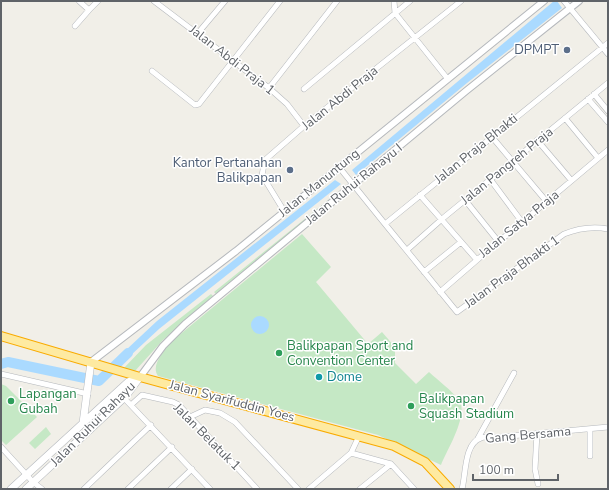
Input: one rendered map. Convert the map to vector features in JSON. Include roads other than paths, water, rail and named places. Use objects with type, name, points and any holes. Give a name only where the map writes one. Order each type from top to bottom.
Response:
[{"type":"highway","name":"Jalan Syarifuddin Yoes","points":[[1,336],[91,366],[104,366],[394,446],[425,462],[450,489]]},
{"type":"main road","name":"Jalan Ruhui Rahayu","points":[[83,423],[91,366]]},
{"type":"main road","name":"Jalan Ruhui Rahayu","points":[[26,489],[124,398],[140,377]]},
{"type":"main road","name":"Jalan Ruhui Rahayu","points":[[11,489],[128,382],[140,377]]},
{"type":"street","points":[[79,1],[89,10]]},
{"type":"street","points":[[75,26],[98,1]]},
{"type":"street","name":"Jalan Abdi Praja 1","points":[[154,1],[269,88],[287,104],[304,126]]},
{"type":"street","points":[[198,33],[225,1]]},
{"type":"street","points":[[152,72],[195,105],[202,101],[235,61],[280,1]]},
{"type":"street","points":[[269,88],[336,1]]},
{"type":"street","points":[[394,1],[395,13],[447,78]]},
{"type":"street","points":[[304,89],[410,1]]},
{"type":"street","name":"Jalan Abdi Praja","points":[[284,211],[262,176],[265,160],[304,126],[461,1]]},
{"type":"street","name":"Jalan Manuntung","points":[[91,366],[284,211],[341,169],[447,78],[544,1]]},
{"type":"street","name":"Jalan Ruhui Rahayu I","points":[[140,377],[163,346],[175,334],[352,182],[567,5],[579,1]]},
{"type":"street","points":[[567,5],[608,54]]},
{"type":"street","name":"Jalan Praja Bhakti","points":[[385,224],[608,43]]},
{"type":"street","name":"Jalan Pangreh Praja","points":[[407,250],[490,179],[608,83]]},
{"type":"street","points":[[594,94],[608,111]]},
{"type":"street","points":[[588,99],[608,122]]},
{"type":"street","points":[[565,118],[598,158]]},
{"type":"street","points":[[492,136],[546,202]]},
{"type":"street","points":[[537,140],[572,180]]},
{"type":"street","name":"Jalan Satya Praja","points":[[420,195],[477,260],[608,150]]},
{"type":"street","points":[[341,169],[385,224]]},
{"type":"street","points":[[490,179],[522,222]]},
{"type":"street","points":[[465,200],[498,241]]},
{"type":"street","name":"Jalan Praja Bhakti 1","points":[[385,224],[457,312],[564,234],[575,229],[608,229]]},
{"type":"street","points":[[424,272],[461,242]]},
{"type":"street","points":[[440,292],[477,260]]},
{"type":"street","points":[[477,440],[514,373]]},
{"type":"street","points":[[1,374],[63,390],[88,390]]},
{"type":"street","name":"Jalan Belatuk 1","points":[[131,405],[142,395],[173,402],[190,417],[258,489]]},
{"type":"street","points":[[124,398],[172,447],[210,489]]},
{"type":"street","points":[[190,417],[205,410],[227,416],[298,489]]},
{"type":"street","points":[[84,489],[151,425]]},
{"type":"street","name":"Gang Bersama","points":[[462,489],[470,448],[477,440],[483,437],[608,428]]},
{"type":"street","points":[[590,429],[590,456]]},
{"type":"street","points":[[537,433],[535,469],[538,484]]},
{"type":"street","points":[[309,489],[351,453],[359,436]]},
{"type":"street","points":[[1,447],[42,489]]},
{"type":"street","points":[[128,489],[172,447]]},
{"type":"street","points":[[351,453],[391,464],[412,487],[406,489]]},
{"type":"street","points":[[360,489],[391,464]]},
{"type":"street","points":[[171,489],[192,469]]},
{"type":"water","points":[[554,1],[557,1],[562,8],[467,83],[356,175],[352,170]]},
{"type":"water","points":[[335,180],[341,184],[159,329],[130,356],[126,350],[157,321]]},
{"type":"water","points":[[260,316],[266,319],[269,325],[266,331],[260,334],[254,331],[251,325],[254,319]]},
{"type":"waterway","points":[[1,364],[8,362],[99,381],[128,353]]},
{"type":"place","name":"DPMPT","points":[[567,50]]},
{"type":"place","name":"Kantor Pertanahan Balikpapan","points":[[290,170]]},
{"type":"place","name":"Balikpapan Sport and Convention Center","points":[[279,353]]},
{"type":"place","name":"Dome","points":[[319,377]]},
{"type":"place","name":"Lapangan Gubah","points":[[11,401]]},
{"type":"place","name":"Balikpapan Squash Stadium","points":[[411,406]]}]
